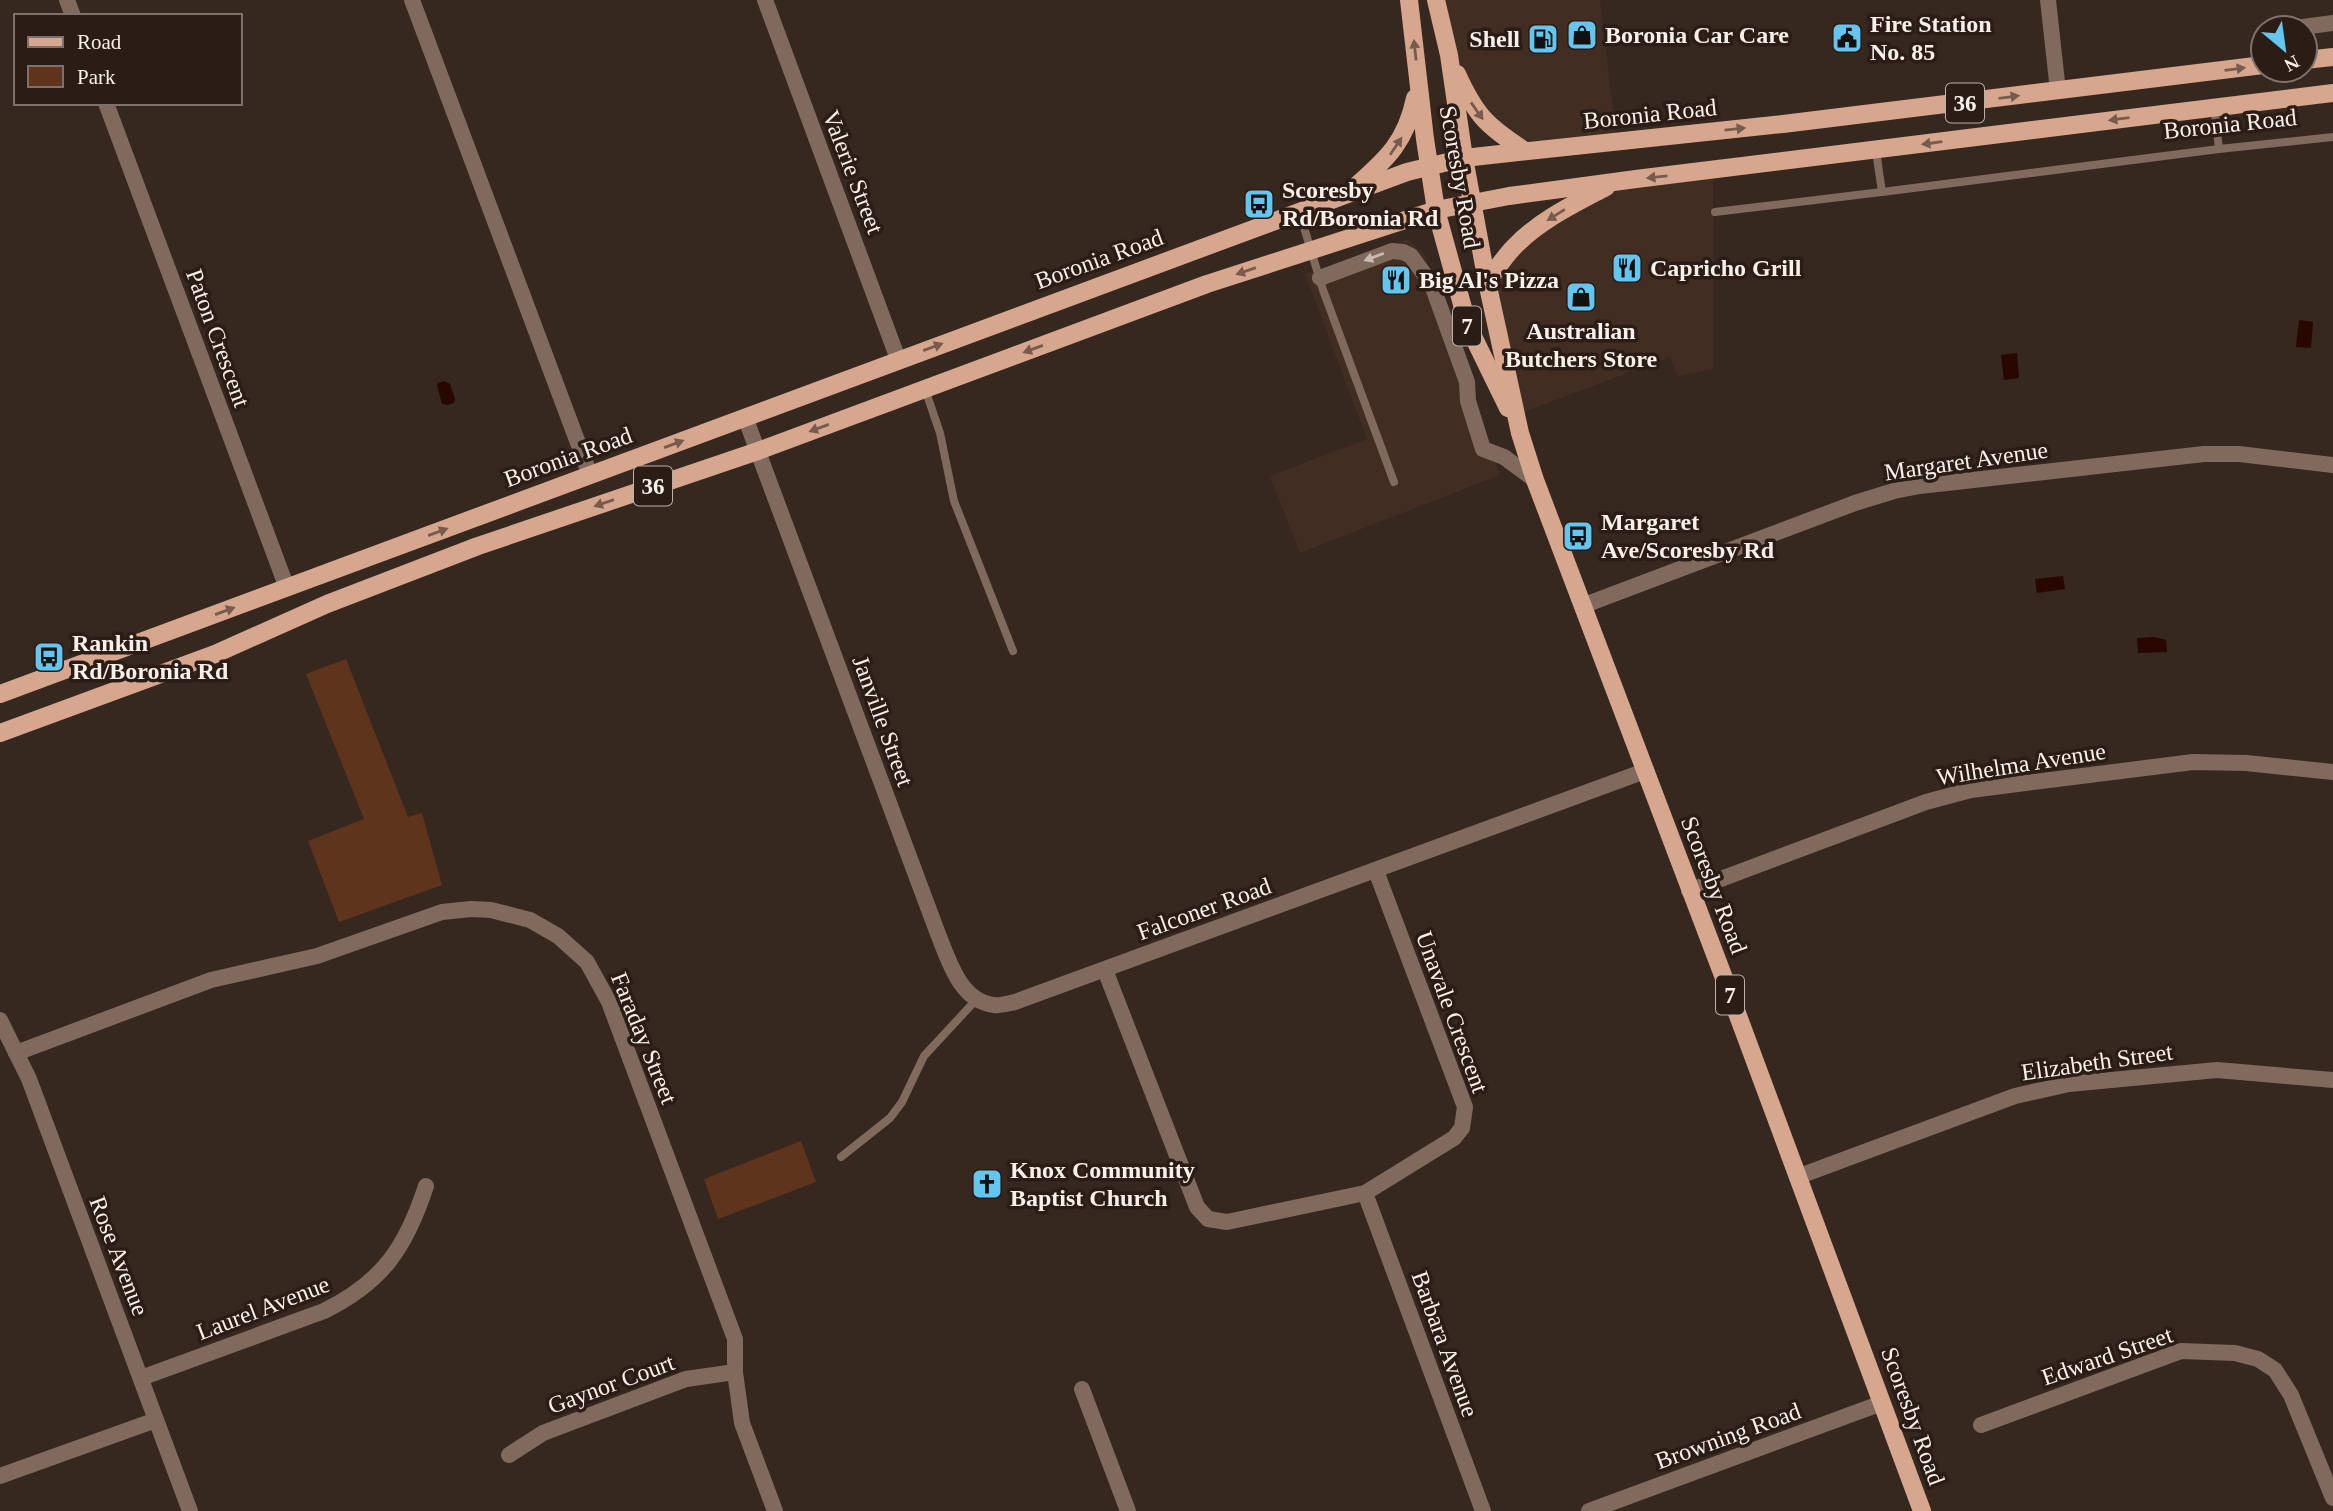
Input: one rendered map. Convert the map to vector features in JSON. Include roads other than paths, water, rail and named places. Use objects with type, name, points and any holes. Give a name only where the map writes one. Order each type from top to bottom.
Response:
[{"type":"main road","name":"Scoresby Road","points":[[1409,0],[1436,210],[1468,326],[1520,433]]},
{"type":"main road","name":"Scoresby Road","points":[[1436,0],[1449,55],[1464,158],[1487,282],[1520,433],[1535,480],[1922,1511]]},
{"type":"main road","points":[[1449,55],[1479,116],[1525,151]]},
{"type":"main road","name":"Boronia Road","points":[[0,694],[1299,210],[1429,167],[1464,158],[1751,128],[2249,67]]},
{"type":"main road","points":[[1349,193],[1387,159],[1402,138],[1411,118],[1419,83]]},
{"type":"main road","name":"Boronia Road","points":[[0,733],[215,654],[327,604],[427,564],[758,451],[1207,284],[1436,210],[1616,182],[2333,93]]},
{"type":"main road","points":[[1487,282],[1514,247],[1537,227],[1616,182]]},
{"type":"street","points":[[412,0],[590,475]]},
{"type":"street","name":"Valerie Street","points":[[765,0],[898,359]]},
{"type":"street","points":[[2048,0],[2058,92]]},
{"type":"street","name":"Paton Crescent","points":[[107,105],[287,588]]},
{"type":"street","points":[[1320,278],[1392,251],[1411,256],[1424,272],[1438,300],[1467,382],[1468,401],[1483,449],[1504,457],[1535,480]]},
{"type":"street","name":"Janville Street","points":[[746,417],[938,934],[961,985],[976,1000]]},
{"type":"street","name":"Margaret Avenue","points":[[1582,606],[1855,503],[1920,486],[2204,454],[2239,454],[2333,465]]},
{"type":"street","name":"Wilhelma Avenue","points":[[1689,891],[1926,802],[1971,790],[2193,762],[2246,763],[2333,772]]},
{"type":"street","name":"Falconer Road","points":[[976,1000],[995,1005],[1015,1002],[1645,771]]},
{"type":"street","name":"Unavale Crescent","points":[[1105,970],[1197,1207],[1208,1219],[1227,1222],[1365,1194],[1454,1138],[1462,1128],[1465,1107],[1376,871]]},
{"type":"street","name":"Faraday Street","points":[[16,1053],[211,981],[317,956],[442,912],[491,910],[530,920],[558,936],[587,962],[609,1002],[735,1339],[735,1371],[742,1423],[775,1511]]},
{"type":"street","name":"Rose Avenue","points":[[0,1020],[29,1079],[190,1511]]},
{"type":"street","name":"Elizabeth Street","points":[[1797,1177],[2015,1096],[2069,1084],[2217,1070],[2333,1080]]},
{"type":"street","name":"Laurel Avenue","points":[[141,1378],[324,1311],[351,1298],[377,1278],[414,1224],[426,1186]]},
{"type":"street","name":"Barbara Avenue","points":[[1365,1194],[1483,1511]]},
{"type":"street","name":"Edward Street","points":[[1982,1425],[2181,1352],[2235,1353],[2258,1359],[2275,1370],[2291,1395],[2333,1498]]},
{"type":"street","name":"Gaynor Court","points":[[509,1455],[543,1433],[686,1379],[735,1371]]},
{"type":"street","points":[[1082,1389],[1128,1511]]},
{"type":"street","name":"Browning Road","points":[[1589,1511],[1882,1403]]},
{"type":"street","points":[[0,1476],[156,1420]]},
{"type":"lane","points":[[2214,106],[2220,149]]},
{"type":"lane","name":"Boronia Road","points":[[1715,212],[2333,137]]},
{"type":"lane","points":[[1876,151],[1882,192]]},
{"type":"lane","points":[[1299,210],[1320,278],[1394,482]]},
{"type":"lane","points":[[925,389],[940,433],[954,501],[1013,651]]},
{"type":"lane","points":[[841,1157],[890,1118],[902,1102],[924,1056],[976,1000]]},
{"type":"place","name":"Boronia Car Care","points":[[1582,35]]},
{"type":"place","name":"Fire Station No. 85","points":[[1847,38]]},
{"type":"place","name":"Shell","points":[[1543,39]]},
{"type":"place","name":"Scoresby Rd/Boronia Rd","points":[[1259,204]]},
{"type":"place","name":"Capricho Grill","points":[[1627,268]]},
{"type":"place","name":"Big Al's Pizza","points":[[1396,280]]},
{"type":"place","name":"Australian Butchers Store","points":[[1581,297]]},
{"type":"place","name":"Margaret Ave/Scoresby Rd","points":[[1578,536]]},
{"type":"place","name":"Rankin Rd/Boronia Rd","points":[[49,657]]},
{"type":"place","name":"Knox Community Baptist Church","points":[[987,1184]]}]
